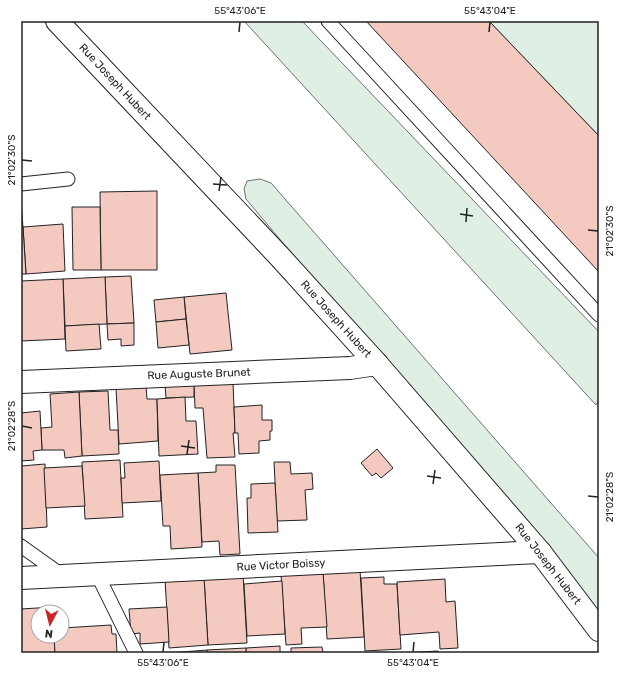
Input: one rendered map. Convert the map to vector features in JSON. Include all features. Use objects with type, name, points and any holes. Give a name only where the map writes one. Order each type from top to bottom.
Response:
[{"type":"street","name":"Rue Joseph Hubert","points":[[57,21],[280,257],[377,364],[540,552],[599,630]]},
{"type":"street","name":"Rue Auguste Brunet","points":[[21,382],[350,368],[377,364]]},
{"type":"street","name":"Rue Victor Boissy","points":[[21,578],[540,552]]},
{"type":"lane","points":[[328,21],[599,315]]},
{"type":"lane","points":[[21,184],[68,179]]},
{"type":"lane","points":[[21,546],[63,576]]},
{"type":"lane","points":[[97,574],[136,653]]},
{"type":"green space","points":[[244,21],[302,21],[599,332],[599,400],[596,405]]},
{"type":"green space","points":[[489,21],[599,21],[599,136]]},
{"type":"green space","points":[[260,179],[271,183],[599,558],[599,619],[246,199],[244,189],[247,181]]},
{"type":"building","points":[[366,21],[489,21],[599,136],[599,272]]},
{"type":"building","points":[[157,191],[157,270],[101,270],[100,192]]},
{"type":"building","points":[[21,202],[23,227],[21,227]]},
{"type":"building","points":[[72,207],[100,207],[101,270],[73,270]]},
{"type":"building","points":[[63,224],[65,271],[26,274],[23,227]]},
{"type":"building","points":[[21,227],[23,227],[26,274],[21,274]]},
{"type":"building","points":[[131,276],[134,323],[107,324],[105,277]]},
{"type":"building","points":[[105,277],[107,324],[65,326],[63,279]]},
{"type":"building","points":[[63,279],[65,339],[21,341],[21,281]]},
{"type":"building","points":[[226,293],[232,350],[190,354],[184,297]]},
{"type":"building","points":[[184,297],[186,319],[156,322],[154,300]]},
{"type":"building","points":[[186,319],[189,345],[158,348],[156,322]]},
{"type":"building","points":[[134,323],[134,345],[121,346],[121,339],[108,340],[107,324]]},
{"type":"building","points":[[99,324],[101,349],[66,351],[65,326]]},
{"type":"building","points":[[233,382],[235,433],[233,433],[235,457],[207,458],[203,408],[195,408],[194,384]]},
{"type":"building","points":[[194,384],[194,397],[166,398],[165,385]]},
{"type":"building","points":[[146,386],[147,399],[157,399],[158,441],[119,444],[116,388]]},
{"type":"building","points":[[108,391],[110,430],[118,430],[119,454],[82,456],[79,392]]},
{"type":"building","points":[[79,392],[82,456],[65,458],[64,450],[42,450],[41,428],[52,427],[50,394]]},
{"type":"building","points":[[185,397],[186,421],[196,421],[198,454],[159,456],[157,399]]},
{"type":"building","points":[[262,405],[262,420],[272,420],[270,440],[259,441],[259,453],[239,454],[238,433],[235,433],[234,407]]},
{"type":"building","points":[[40,411],[42,450],[33,451],[34,460],[21,461],[21,413]]},
{"type":"building","points":[[377,449],[393,468],[381,478],[376,473],[372,476],[361,463]]},
{"type":"building","points":[[120,460],[123,517],[85,519],[82,462]]},
{"type":"building","points":[[159,461],[161,501],[122,503],[121,478],[125,478],[124,463]]},
{"type":"building","points":[[274,462],[290,462],[291,474],[312,473],[313,489],[305,490],[307,520],[277,521]]},
{"type":"building","points":[[45,464],[47,527],[21,529],[21,466]]},
{"type":"building","points":[[216,465],[235,465],[240,554],[220,555],[219,541],[202,542],[198,473],[216,472]]},
{"type":"building","points":[[82,466],[85,506],[46,508],[44,468]]},
{"type":"building","points":[[198,473],[202,547],[171,549],[170,526],[163,526],[160,475]]},
{"type":"building","points":[[275,483],[278,532],[248,533],[247,498],[251,498],[251,484]]},
{"type":"building","points":[[360,570],[364,637],[327,639],[323,572]]},
{"type":"building","points":[[323,572],[327,627],[301,628],[302,644],[286,645],[281,575]]},
{"type":"building","points":[[243,574],[247,643],[208,645],[204,577]]},
{"type":"building","points":[[204,577],[208,645],[169,648],[165,579]]},
{"type":"building","points":[[384,577],[384,584],[397,584],[401,649],[365,651],[361,578]]},
{"type":"building","points":[[445,579],[446,602],[455,601],[458,648],[440,649],[439,632],[400,635],[397,582]]},
{"type":"building","points":[[282,581],[285,634],[247,636],[244,584]]},
{"type":"building","points":[[167,607],[169,642],[140,644],[140,633],[131,634],[129,609]]},
{"type":"building","points":[[30,608],[30,644],[54,644],[55,653],[21,653],[21,609]]},
{"type":"building","points":[[111,625],[112,634],[116,634],[117,653],[55,653],[54,644],[70,644],[70,628]]},
{"type":"building","points":[[280,646],[280,653],[246,653],[246,648]]},
{"type":"building","points":[[322,647],[323,653],[291,653],[291,648]]},
{"type":"building","points":[[246,648],[246,653],[207,653],[207,650]]},
{"type":"building","points":[[207,650],[207,653],[169,653]]},
{"type":"building","points":[[438,651],[438,653],[402,653]]}]
